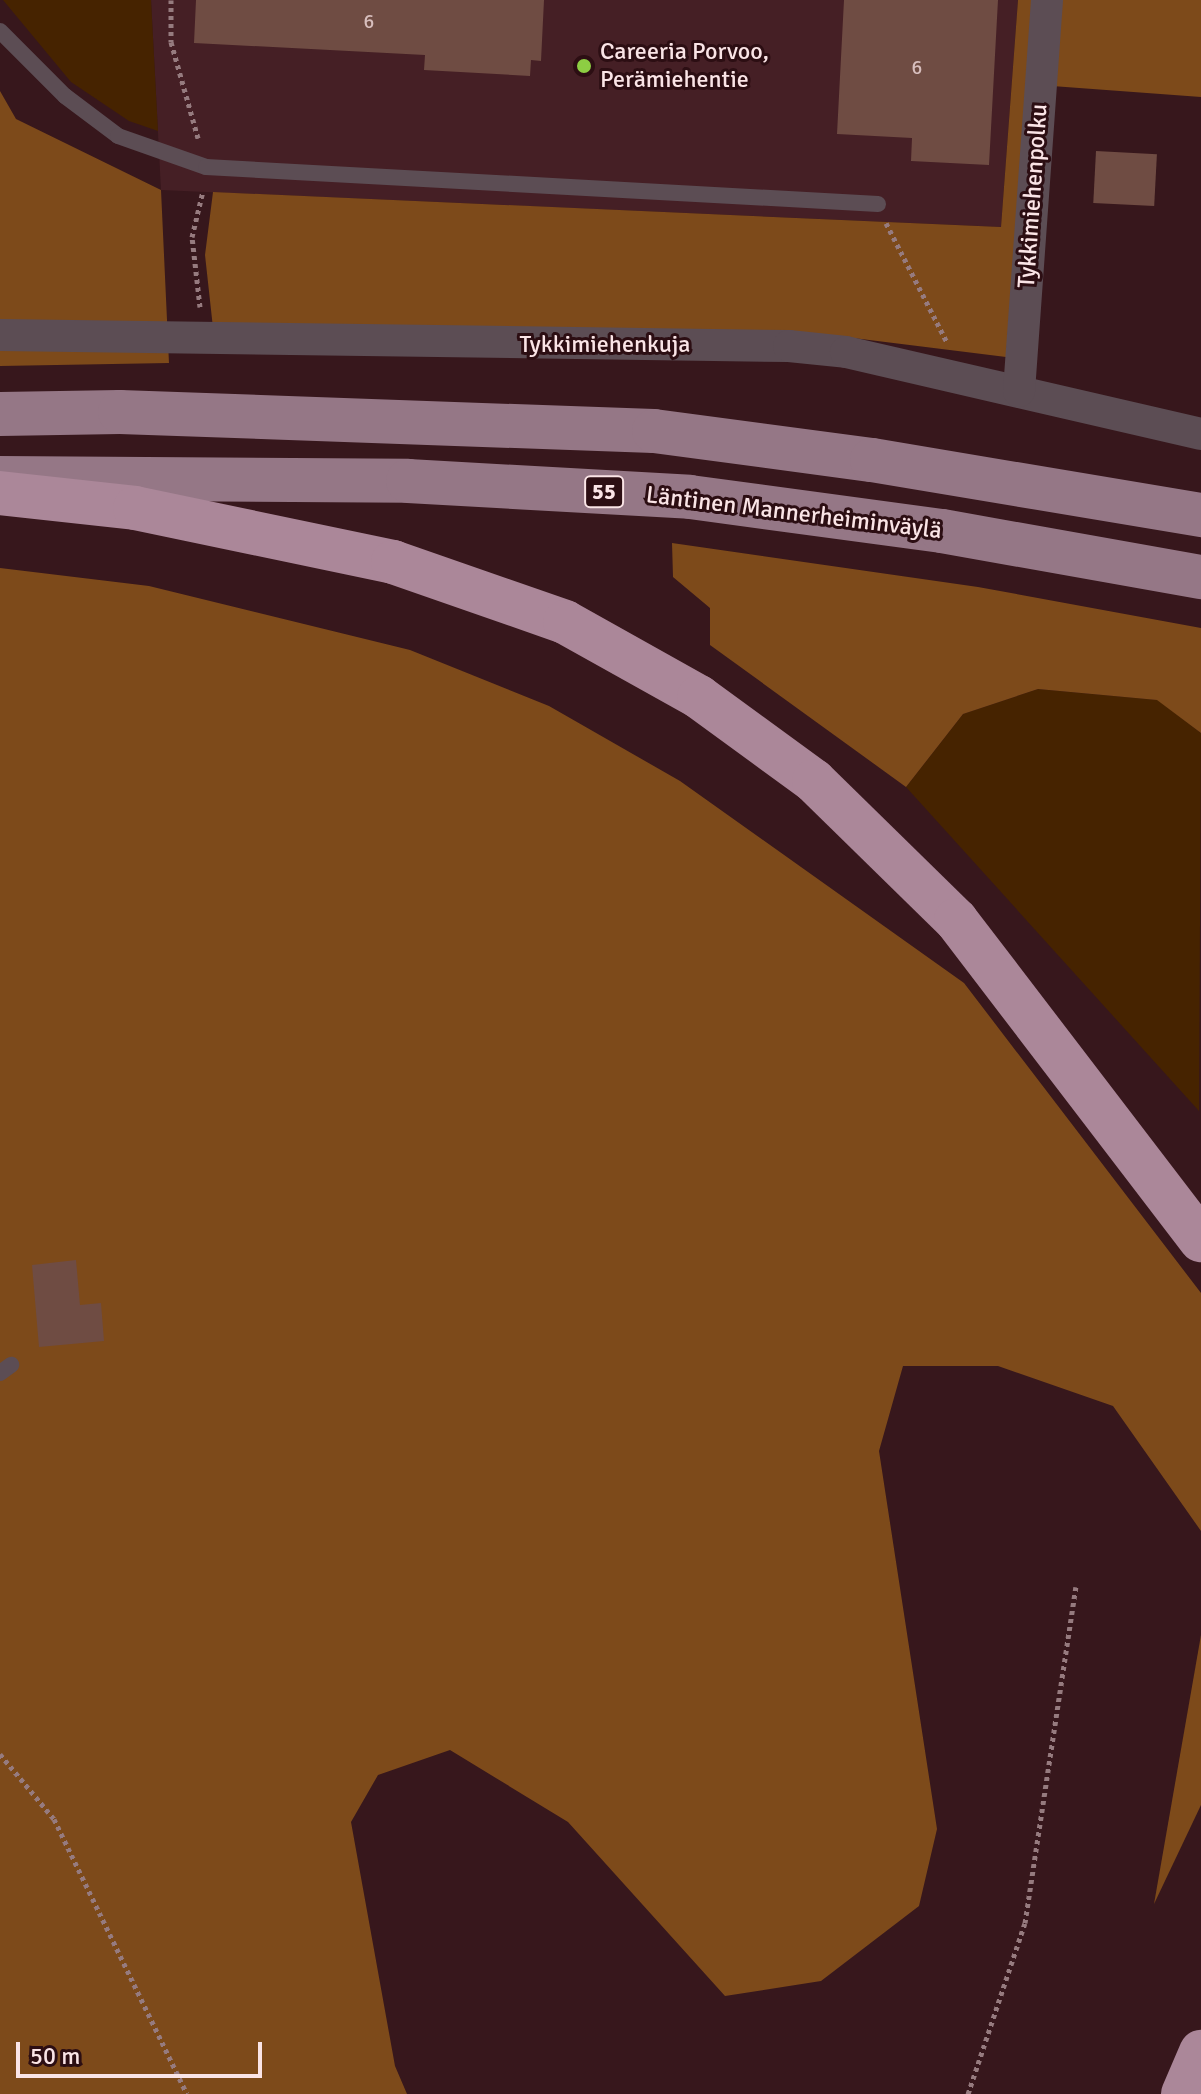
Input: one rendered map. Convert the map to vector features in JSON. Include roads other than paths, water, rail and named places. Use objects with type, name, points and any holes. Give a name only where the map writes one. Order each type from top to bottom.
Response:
[{"type":"highway","points":[[0,493],[135,508],[393,562],[565,622],[699,697],[814,781],[956,920],[1201,1240]]},
{"type":"highway","points":[[1183,2094],[1201,2052]]},
{"type":"main road","points":[[0,414],[215,414],[654,431],[872,460],[1201,515]]},
{"type":"main road","name":"Läntinen Mannerheiminväylä","points":[[0,478],[408,481],[690,497],[942,531],[1201,577]]},
{"type":"street","name":"Tykkimiehenpolku","points":[[1019,391],[1047,0]]},
{"type":"street","name":"Tykkimiehenkuja","points":[[0,335],[789,346],[846,352],[1201,434]]},
{"type":"lane","points":[[0,31],[65,96],[118,136],[206,167],[878,204]]},
{"type":"place","name":"Careeria Porvoo, Perämiehentie","points":[[584,66]]}]
